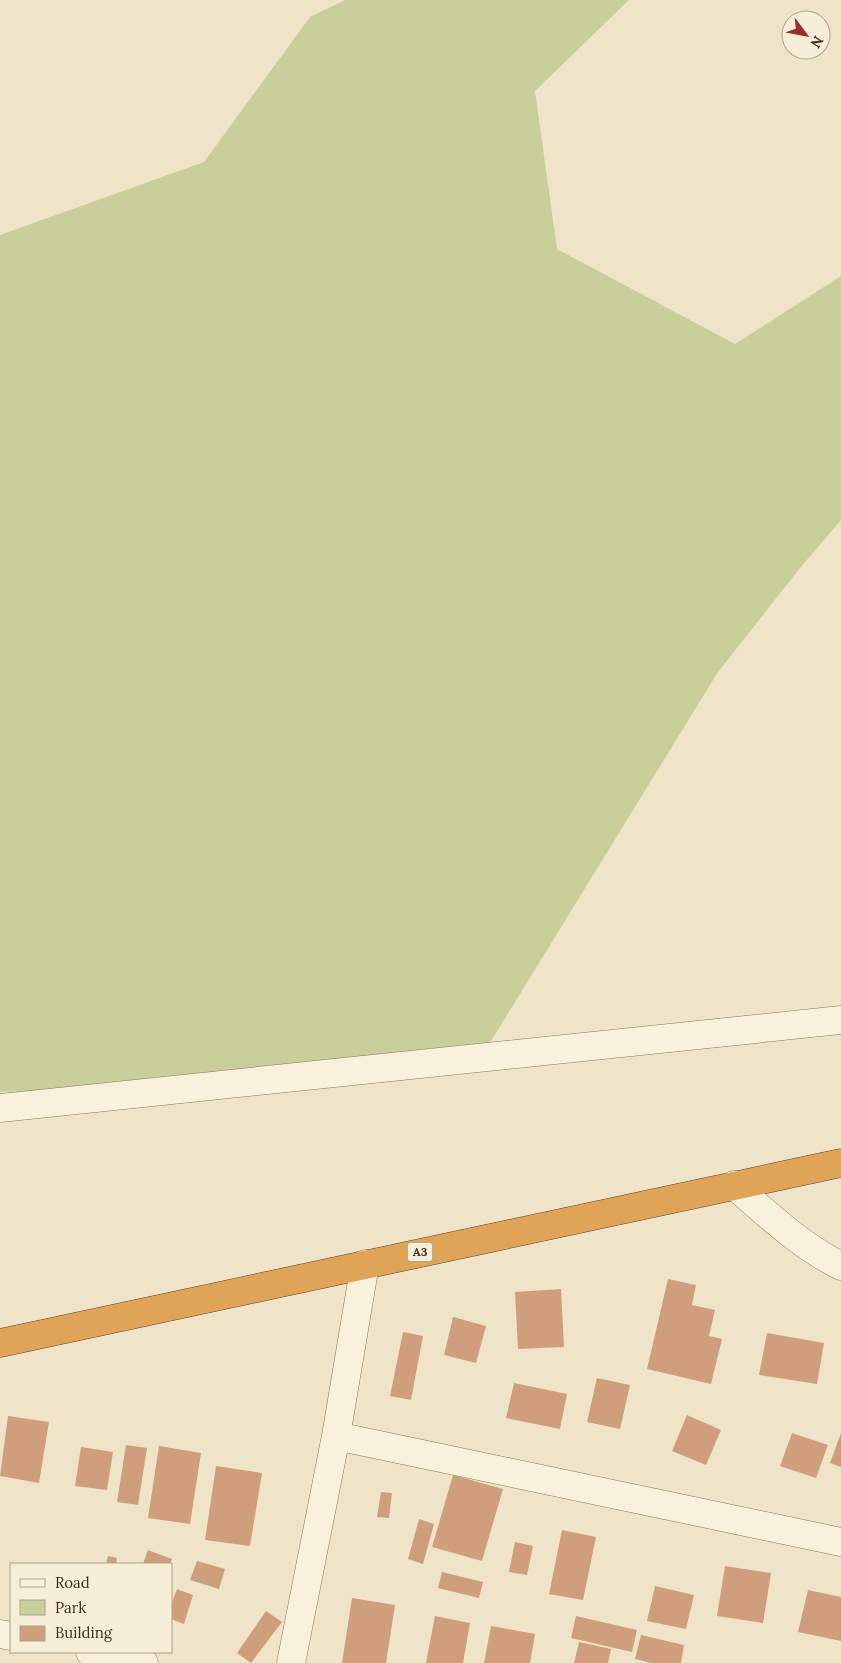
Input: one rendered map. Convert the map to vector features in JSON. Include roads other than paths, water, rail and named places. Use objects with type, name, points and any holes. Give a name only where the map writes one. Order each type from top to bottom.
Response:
[{"type":"highway","name":"A3","points":[[0,1343],[841,1163]]},
{"type":"street","points":[[0,1108],[841,1020]]},
{"type":"street","points":[[734,1186],[786,1231],[821,1256],[841,1266]]},
{"type":"street","points":[[291,1663],[336,1436],[365,1264]]},
{"type":"street","points":[[336,1436],[841,1542]]},
{"type":"street","points":[[95,1653],[144,1663]]}]
